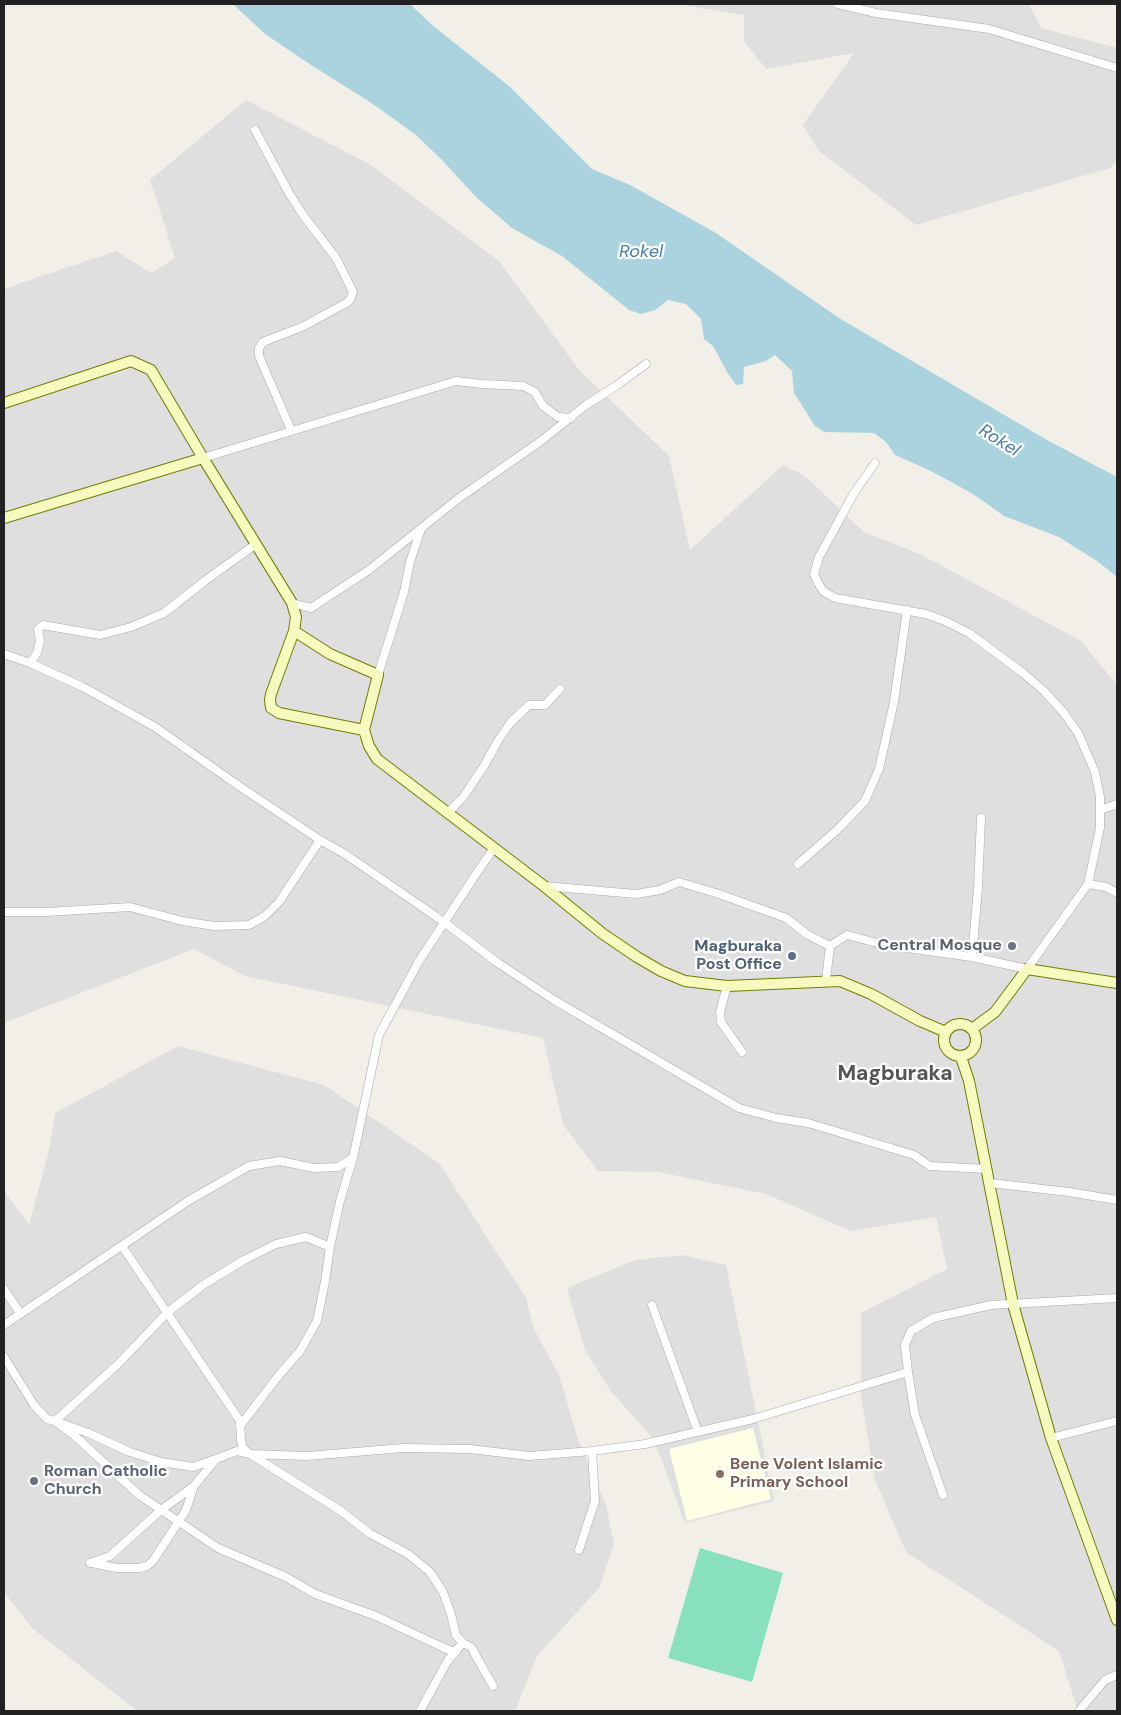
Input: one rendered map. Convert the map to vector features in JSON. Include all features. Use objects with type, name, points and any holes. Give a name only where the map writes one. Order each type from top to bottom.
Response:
[{"type":"street","points":[[838,4],[876,13],[989,29],[1117,68]]},
{"type":"street","points":[[255,130],[289,193],[303,215],[336,258],[353,292],[352,298],[338,308],[304,326],[263,342],[259,348],[259,356],[291,430]]},
{"type":"street","points":[[4,403],[130,361],[150,370],[292,603],[296,617],[294,630],[271,694],[271,708],[279,713],[364,730]]},
{"type":"street","points":[[292,603],[311,608],[369,570],[459,498],[541,441],[586,405],[646,364]]},
{"type":"street","points":[[4,518],[456,380],[482,384],[523,386],[535,392],[543,406],[558,417],[571,418]]},
{"type":"street","points":[[875,463],[854,493],[819,557],[814,574],[823,591],[835,598],[926,614],[969,633],[1004,658],[1044,691],[1064,713],[1078,733],[1095,772],[1100,797],[1100,828],[1088,884],[995,1012],[972,1029]]},
{"type":"street","points":[[421,529],[410,562],[404,592],[378,675],[364,730],[369,746],[377,759],[544,886],[603,934],[661,971],[685,981],[727,986],[826,980],[840,981],[871,994],[920,1021],[946,1032]]},
{"type":"street","points":[[30,663],[37,653],[40,642],[38,629],[43,626],[100,635],[131,627],[164,613],[256,544]]},
{"type":"street","points":[[798,864],[838,829],[865,801],[879,769],[894,702],[907,610]]},
{"type":"street","points":[[294,630],[330,654],[378,675]]},
{"type":"street","points":[[4,654],[30,663],[83,687],[155,727],[239,786],[320,840],[345,854],[444,922],[498,963],[554,1000],[739,1108],[776,1118],[808,1123],[914,1154],[930,1166],[986,1169]]},
{"type":"street","points":[[448,813],[464,796],[511,722],[529,705],[545,705],[560,689]]},
{"type":"street","points":[[1100,810],[1117,804]]},
{"type":"street","points":[[972,956],[982,818]]},
{"type":"street","points":[[4,912],[46,912],[130,907],[214,926],[249,925],[264,916],[278,902],[320,840]]},
{"type":"street","points":[[240,1426],[273,1382],[300,1351],[317,1320],[340,1201],[353,1158],[379,1035],[419,961],[494,848]]},
{"type":"street","points":[[544,886],[636,894],[660,890],[679,882],[786,918],[808,935],[830,946]]},
{"type":"street","points":[[1088,884],[1106,887],[1117,893]]},
{"type":"street","points":[[830,946],[847,935],[885,945],[972,956],[1027,970],[1117,983]]},
{"type":"street","points":[[826,980],[830,946]]},
{"type":"street","points":[[727,986],[720,1012],[721,1022],[742,1052]]},
{"type":"street","points":[[957,1024],[967,1025],[972,1029],[975,1034],[976,1045],[970,1054],[961,1057],[952,1055],[947,1051],[944,1043],[946,1032],[952,1026],[957,1024]]},
{"type":"street","points":[[961,1057],[969,1081],[1013,1304],[1051,1438],[1114,1597],[1117,1620]]},
{"type":"street","points":[[4,1325],[188,1201],[249,1166],[280,1161],[314,1168],[338,1167],[353,1158]]},
{"type":"street","points":[[990,1183],[1069,1192],[1117,1200]]},
{"type":"street","points":[[55,1421],[117,1365],[168,1312],[203,1285],[244,1260],[276,1244],[306,1237],[330,1247]]},
{"type":"street","points":[[122,1246],[240,1421],[243,1448],[341,1511],[369,1533],[408,1554],[430,1572],[443,1592],[456,1636],[471,1647],[493,1686]]},
{"type":"street","points":[[4,1289],[20,1313]]},
{"type":"street","points":[[943,1495],[915,1415],[905,1345],[911,1331],[933,1318],[991,1305],[1117,1298]]},
{"type":"street","points":[[652,1305],[698,1432]]},
{"type":"street","points":[[4,1357],[34,1405],[48,1419],[130,1452],[161,1462],[193,1466],[237,1451],[250,1454],[308,1456],[404,1448],[470,1449],[528,1456],[592,1451],[645,1444],[753,1419],[908,1372]]},
{"type":"street","points":[[55,1421],[75,1436],[139,1494],[218,1548],[274,1571],[315,1594],[376,1616],[454,1652],[463,1642]]},
{"type":"street","points":[[1051,1438],[1117,1421]]},
{"type":"street","points":[[579,1550],[594,1501],[592,1451]]},
{"type":"street","points":[[194,1486],[186,1510],[154,1561],[147,1566],[139,1568],[116,1568],[90,1563],[110,1556],[161,1510],[194,1486],[216,1459]]},
{"type":"street","points":[[420,1711],[448,1660],[463,1642]]},
{"type":"street","points":[[1079,1711],[1105,1680],[1117,1675]]},
{"type":"shaded area","points":[[689,4],[1029,4],[1041,28],[1117,48],[1117,159],[1110,168],[916,225],[819,151],[803,125],[854,53],[766,69],[744,41],[744,15],[688,6]]},
{"type":"shaded area","points":[[246,100],[371,165],[499,261],[580,371],[669,456],[690,550],[783,465],[804,475],[864,532],[920,554],[1081,641],[1117,685],[1117,1711],[1078,1711],[1059,1651],[906,1552],[875,1480],[861,1397],[861,1313],[947,1269],[936,1217],[851,1231],[766,1194],[658,1172],[598,1171],[563,1124],[543,1038],[245,976],[194,949],[4,1023],[4,290],[116,251],[151,273],[175,258],[150,180]]},
{"type":"shaded area","points":[[178,1046],[324,1085],[439,1163],[526,1298],[534,1329],[559,1375],[578,1440],[606,1505],[614,1544],[599,1588],[537,1656],[515,1711],[137,1711],[32,1628],[4,1592],[4,1191],[29,1225],[50,1146],[55,1113]]},
{"type":"shaded area","points":[[682,1255],[726,1265],[774,1501],[685,1523],[660,1456],[650,1435],[610,1390],[585,1350],[567,1288],[635,1260]]},
{"type":"shaded area","name":"Bene Volent Islamic Primary School","points":[[753,1428],[771,1499],[687,1521],[669,1449]]},
{"type":"green space","points":[[700,1548],[783,1573],[752,1682],[668,1658]]},
{"type":"water","name":"Rokel","points":[[233,4],[410,4],[432,25],[509,86],[592,169],[630,185],[716,233],[839,318],[1047,440],[1117,477],[1117,577],[1097,561],[1059,537],[1004,516],[973,494],[929,470],[895,455],[886,442],[874,433],[824,432],[815,426],[794,393],[792,371],[775,355],[766,361],[744,367],[743,384],[736,385],[713,346],[704,339],[701,319],[686,304],[668,300],[655,310],[641,314],[629,310],[562,256],[512,228],[476,197],[416,135],[370,102],[265,34]]},
{"type":"place","name":"Central Mosque","points":[[1012,946]]},
{"type":"place","name":"Magburaka Post Office","points":[[792,956]]},
{"type":"place","name":"Bene Volent Islamic Primary School","points":[[720,1474]]},
{"type":"place","name":"Roman Catholic Church","points":[[34,1481]]},
{"type":"district","name":"Magburaka","points":[[895,1074]]}]
